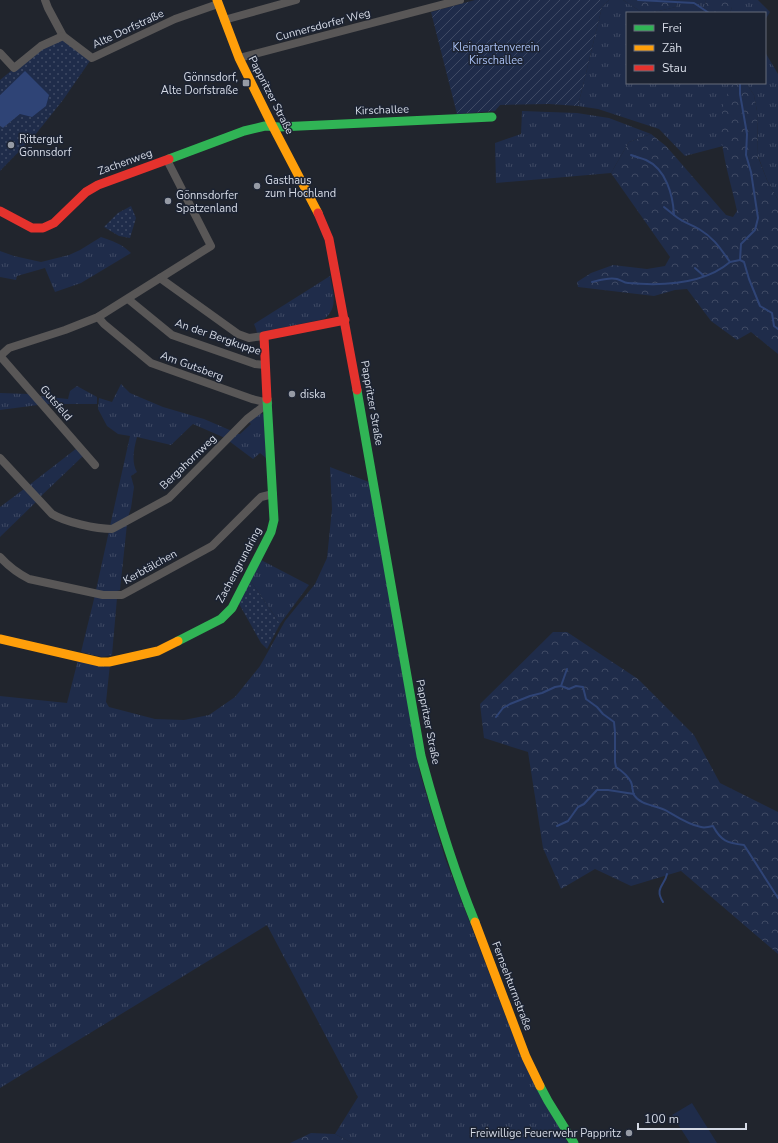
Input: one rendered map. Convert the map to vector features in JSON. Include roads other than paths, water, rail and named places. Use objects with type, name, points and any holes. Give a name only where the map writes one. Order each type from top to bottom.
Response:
[{"type":"street","points":[[0,53],[14,68],[41,46],[63,36],[45,0]]},
{"type":"street","points":[[224,20],[296,0]]},
{"type":"street","name":"Cunnersdorfer Weg","points":[[239,58],[460,0]]},
{"type":"street","name":"Alte Dorfstraße","points":[[63,36],[92,58],[176,19],[218,2]]},
{"type":"street","name":"Pappritzer Straße","points":[[218,2],[239,58],[272,125],[313,202],[329,239],[345,320],[415,725],[423,763],[441,830]]},
{"type":"street","name":"Kirschallee","points":[[272,125],[279,127],[492,118]]},
{"type":"street","name":"Zachenweg","points":[[0,212],[32,228],[43,228],[54,222],[86,192],[98,184],[244,131],[272,125]]},
{"type":"street","points":[[0,356],[9,348],[65,330],[98,317],[211,246],[167,160]]},
{"type":"street","points":[[160,278],[238,334],[249,338],[345,320]]},
{"type":"street","name":"An der Bergkuppe","points":[[128,299],[172,335],[255,364],[266,365]]},
{"type":"street","name":"Am Gutsberg","points":[[98,317],[104,324],[151,363],[252,399],[268,403]]},
{"type":"street","name":"Zachengrundring","points":[[0,640],[100,662],[109,662],[158,651],[222,619],[232,608],[271,532],[274,520],[264,336]]},
{"type":"street","name":"Gutsfeld","points":[[0,356],[95,465]]},
{"type":"street","name":"Bergahornweg","points":[[0,458],[52,514],[66,520],[103,529],[112,529],[169,498],[247,419],[268,403]]},
{"type":"street","name":"Kerbtälchen","points":[[0,557],[8,566],[29,579],[102,595],[122,595],[212,546],[261,497],[273,494]]},
{"type":"street","name":"Fernsehturmstraße","points":[[441,830],[464,895],[526,1057],[548,1101],[574,1143]]},
{"type":"waterway","points":[[638,0],[694,3],[708,12]]},
{"type":"waterway","points":[[740,84],[740,94],[747,134],[746,155],[751,172],[758,218],[755,230],[741,244],[740,260],[744,262],[760,306],[772,313],[774,326],[778,329]]},
{"type":"waterway","points":[[631,155],[646,160],[659,170],[670,191],[674,215],[709,236],[730,262],[740,260]]},
{"type":"waterway","points":[[664,207],[674,215]]},
{"type":"waterway","points":[[592,282],[611,278],[627,283],[641,284],[668,284],[682,282],[695,280],[719,270],[730,262]]},
{"type":"waterway","points":[[695,268],[704,276]]},
{"type":"waterway","points":[[561,686],[567,669]]},
{"type":"waterway","points":[[496,717],[503,708],[510,704],[555,687],[561,686],[569,689],[576,686],[583,687],[586,699],[614,722],[616,767],[630,780],[633,793],[637,799],[663,809],[697,826],[713,826],[719,835],[725,840],[744,845],[778,898]]},
{"type":"waterway","points":[[557,826],[568,821],[578,807],[584,804],[597,790],[634,794]]},
{"type":"waterway","points":[[663,902],[660,890],[667,874]]},
{"type":"place","name":"Gönnsdorf, Alte Dorfstraße","points":[[246,83]]},
{"type":"place","name":"Rittergut Gönnsdorf","points":[[11,145]]},
{"type":"place","name":"Gasthaus zum Hochland","points":[[257,186]]},
{"type":"place","name":"Gönnsdorfer Spatzenland","points":[[168,201]]},
{"type":"place","name":"diska","points":[[292,394]]},
{"type":"place","name":"Freiwillige Feuerwehr Pappritz","points":[[629,1133]]},
{"type":"park label","name":"Kleingartenverein Kirschallee","points":[[496,53]]}]
